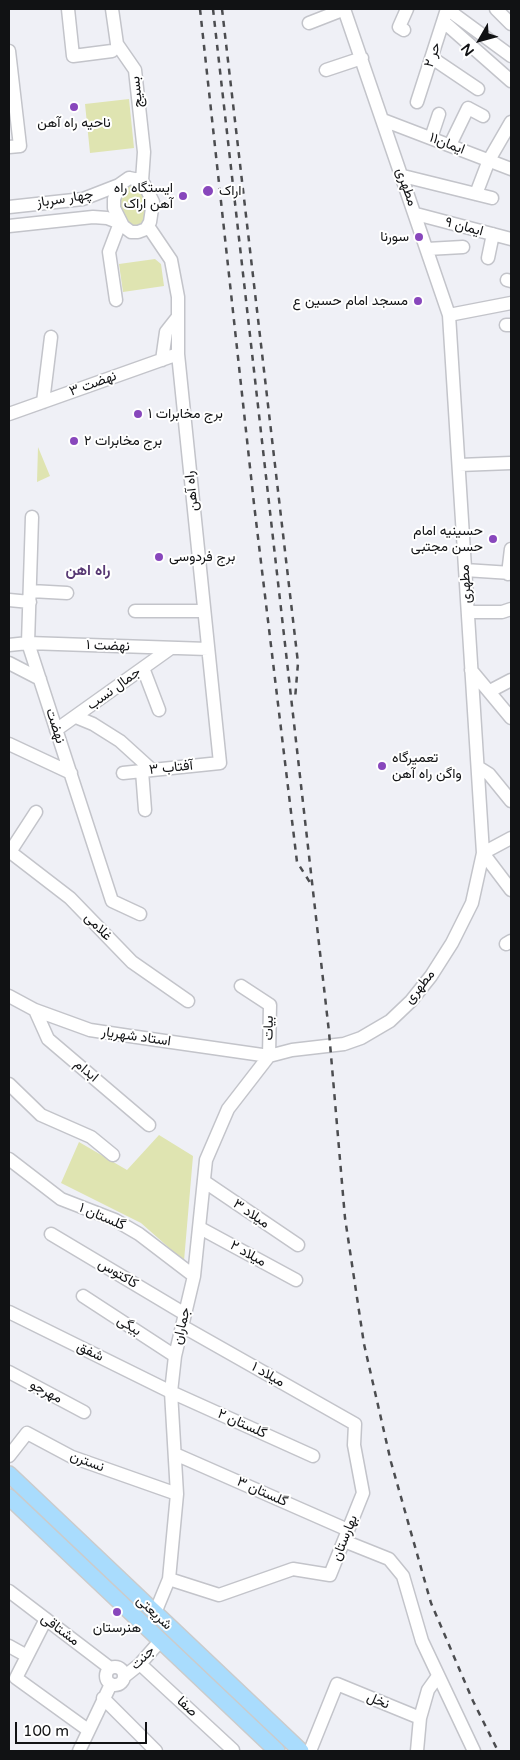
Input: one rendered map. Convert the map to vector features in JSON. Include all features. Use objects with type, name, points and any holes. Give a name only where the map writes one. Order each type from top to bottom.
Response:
[{"type":"main road","name":"شریعتی","points":[[9,1474],[301,1751]]},
{"type":"main road","name":"شریعتی","points":[[9,1497],[277,1751]]},
{"type":"street","points":[[68,9],[73,56],[112,51]]},
{"type":"street","name":"بسیج","points":[[112,9],[117,44],[135,70],[144,152],[142,182]]},
{"type":"street","points":[[309,23],[344,9]]},
{"type":"street","name":"مطهری","points":[[269,1056],[292,1050],[344,1044],[361,1038],[390,1021],[431,976],[452,943],[472,903],[483,853],[449,315],[403,176],[344,9]]},
{"type":"street","points":[[404,30],[399,27],[407,9]]},
{"type":"street","points":[[447,9],[511,56]]},
{"type":"street","name":"حر ۲","points":[[417,102],[447,9]]},
{"type":"street","points":[[496,9],[511,24]]},
{"type":"street","points":[[444,22],[511,81]]},
{"type":"street","points":[[326,70],[362,58]]},
{"type":"street","points":[[432,58],[452,76],[478,89]]},
{"type":"street","points":[[9,59],[14,140]]},
{"type":"street","points":[[450,145],[468,108],[483,116]]},
{"type":"street","points":[[431,138],[439,114]]},
{"type":"street","name":"ایمان۱۱","points":[[383,120],[511,168]]},
{"type":"street","points":[[476,194],[490,160],[511,122]]},
{"type":"street","points":[[403,176],[492,198]]},
{"type":"street","points":[[129,178],[142,182],[149,190],[153,202],[153,215],[148,226],[140,232],[135,232],[125,229],[120,224],[114,208],[114,200],[119,185],[129,178]]},
{"type":"street","name":"چهار سرباز","points":[[9,207],[83,199],[119,185]]},
{"type":"street","name":"ایمان ۹","points":[[416,214],[511,239]]},
{"type":"street","name":"چهار سرباز","points":[[9,226],[93,217],[107,218],[120,224]]},
{"type":"street","points":[[116,300],[110,252],[120,224]]},
{"type":"street","name":"راه آهن","points":[[148,226],[171,260],[178,297],[178,354],[220,763]]},
{"type":"street","points":[[488,258],[493,234]]},
{"type":"street","points":[[427,249],[464,247]]},
{"type":"street","points":[[449,315],[511,303]]},
{"type":"street","points":[[162,360],[166,332],[177,318]]},
{"type":"street","points":[[43,402],[50,337]]},
{"type":"street","name":"نهضت ۳","points":[[9,414],[178,354]]},
{"type":"street","points":[[459,465],[511,463]]},
{"type":"street","name":"نهضت","points":[[32,517],[31,596],[28,643],[112,901],[140,914]]},
{"type":"street","points":[[465,570],[510,574],[511,548]]},
{"type":"street","points":[[9,600],[31,596],[66,594]]},
{"type":"street","points":[[468,612],[502,612],[511,609]]},
{"type":"street","points":[[135,611],[204,611]]},
{"type":"street","name":"نهضت ۱","points":[[9,645],[28,643],[208,649]]},
{"type":"street","name":"جمال نسب","points":[[56,730],[170,648]]},
{"type":"street","points":[[9,663],[40,679]]},
{"type":"street","points":[[144,668],[159,710]]},
{"type":"street","points":[[471,670],[511,718]]},
{"type":"street","points":[[490,691],[511,680]]},
{"type":"street","points":[[76,717],[93,724],[120,741],[147,771],[145,810]]},
{"type":"street","points":[[9,744],[71,773]]},
{"type":"street","name":"آفتاب ۳","points":[[123,773],[220,763]]},
{"type":"street","points":[[478,767],[489,774],[511,801]]},
{"type":"street","points":[[9,852],[36,812]]},
{"type":"street","points":[[511,838],[483,853],[511,890]]},
{"type":"street","name":"غلامی","points":[[9,852],[70,898],[132,962],[188,1001]]},
{"type":"street","name":"بیات","points":[[241,986],[270,1005],[269,1056]]},
{"type":"street","name":"استاد شهریار","points":[[9,996],[35,1010],[90,1030],[269,1056]]},
{"type":"street","name":"ابدام","points":[[35,1010],[48,1039],[149,1124]]},
{"type":"street","name":"جماران","points":[[155,1614],[169,1579],[177,1494],[171,1392],[175,1356],[194,1276],[206,1160],[228,1109],[269,1056]]},
{"type":"street","points":[[9,1084],[42,1115],[91,1137],[112,1155]]},
{"type":"street","name":"گلستان ۱","points":[[9,1160],[61,1199],[115,1220],[139,1234],[194,1276]]},
{"type":"street","name":"میلاد ۳","points":[[205,1182],[298,1245]]},
{"type":"street","name":"میلاد ۲","points":[[200,1228],[296,1280]]},
{"type":"street","name":"کاکتوس","points":[[51,1234],[184,1320]]},
{"type":"street","name":"بیگی","points":[[83,1296],[175,1356]]},
{"type":"street","name":"شفق","points":[[9,1312],[171,1392]]},
{"type":"street","name":"میلاد ۱","points":[[184,1320],[355,1424]]},
{"type":"street","name":"مهرجو","points":[[9,1372],[84,1412]]},
{"type":"street","name":"گلستان ۲","points":[[171,1392],[314,1456]]},
{"type":"street","name":"بهارستان","points":[[169,1579],[220,1595],[293,1569],[330,1575],[363,1493],[354,1445],[355,1424]]},
{"type":"street","name":"نسترن","points":[[9,1456],[27,1433],[72,1458],[177,1494]]},
{"type":"street","name":"گلستان ۳","points":[[176,1454],[346,1535],[389,1559],[403,1576],[422,1641],[474,1751]]},
{"type":"street","name":"مشتاقی","points":[[9,1591],[110,1668]]},
{"type":"street","points":[[46,1619],[16,1678],[88,1730]]},
{"type":"street","name":"جنت","points":[[124,1676],[140,1664],[161,1640]]},
{"type":"street","points":[[9,1646],[27,1656]]},
{"type":"street","name":"صفا","points":[[140,1664],[233,1750]]},
{"type":"street","points":[[110,1668],[121,1668],[124,1676],[122,1683],[111,1684],[106,1676],[110,1668]]},
{"type":"street","points":[[417,1751],[420,1718],[428,1690],[438,1676]]},
{"type":"street","points":[[79,1751],[111,1684]]},
{"type":"street","name":"نخل","points":[[310,1751],[337,1684],[420,1718]]},
{"type":"street","points":[[103,1698],[156,1751]]},
{"type":"green space","points":[[129,99],[134,148],[90,153],[85,104]]},
{"type":"green space","points":[[130,185],[140,187],[148,203],[145,220],[137,226],[124,219],[119,201],[122,190]]},
{"type":"green space","points":[[155,259],[161,264],[164,286],[123,292],[119,264]]},
{"type":"green space","points":[[38,447],[50,476],[37,482]]},
{"type":"green space","points":[[159,1135],[193,1156],[184,1261],[141,1223],[61,1183],[79,1142],[127,1170]]},
{"type":"railway","points":[[200,9],[254,504],[297,862],[311,884]]},
{"type":"railway","points":[[213,9],[329,1032],[345,1218],[364,1344],[391,1462],[431,1603],[473,1701],[498,1751]]},
{"type":"railway","points":[[222,9],[298,663],[295,699]]},
{"type":"place","name":"ناحیه راه آهن","points":[[74,107]]},
{"type":"place","name":"اراک","points":[[208,191]]},
{"type":"place","name":"ایستگاه راه آهن اراک","points":[[183,196]]},
{"type":"place","name":"سورنا","points":[[419,237]]},
{"type":"place","name":"مسجد امام حسین ع","points":[[418,301]]},
{"type":"place","name":"برج مخابرات ۱","points":[[138,414]]},
{"type":"place","name":"برج مخابرات ۲","points":[[74,441]]},
{"type":"place","name":"حسینیه امام حسن مجتبی","points":[[493,539]]},
{"type":"place","name":"برج فردوسی","points":[[159,557]]},
{"type":"place","name":"تعمیرگاه واگن راه آهن","points":[[382,766]]},
{"type":"place","name":"هنرستان","points":[[117,1612]]},
{"type":"district","name":"راه اهن","points":[[88,571]]}]
